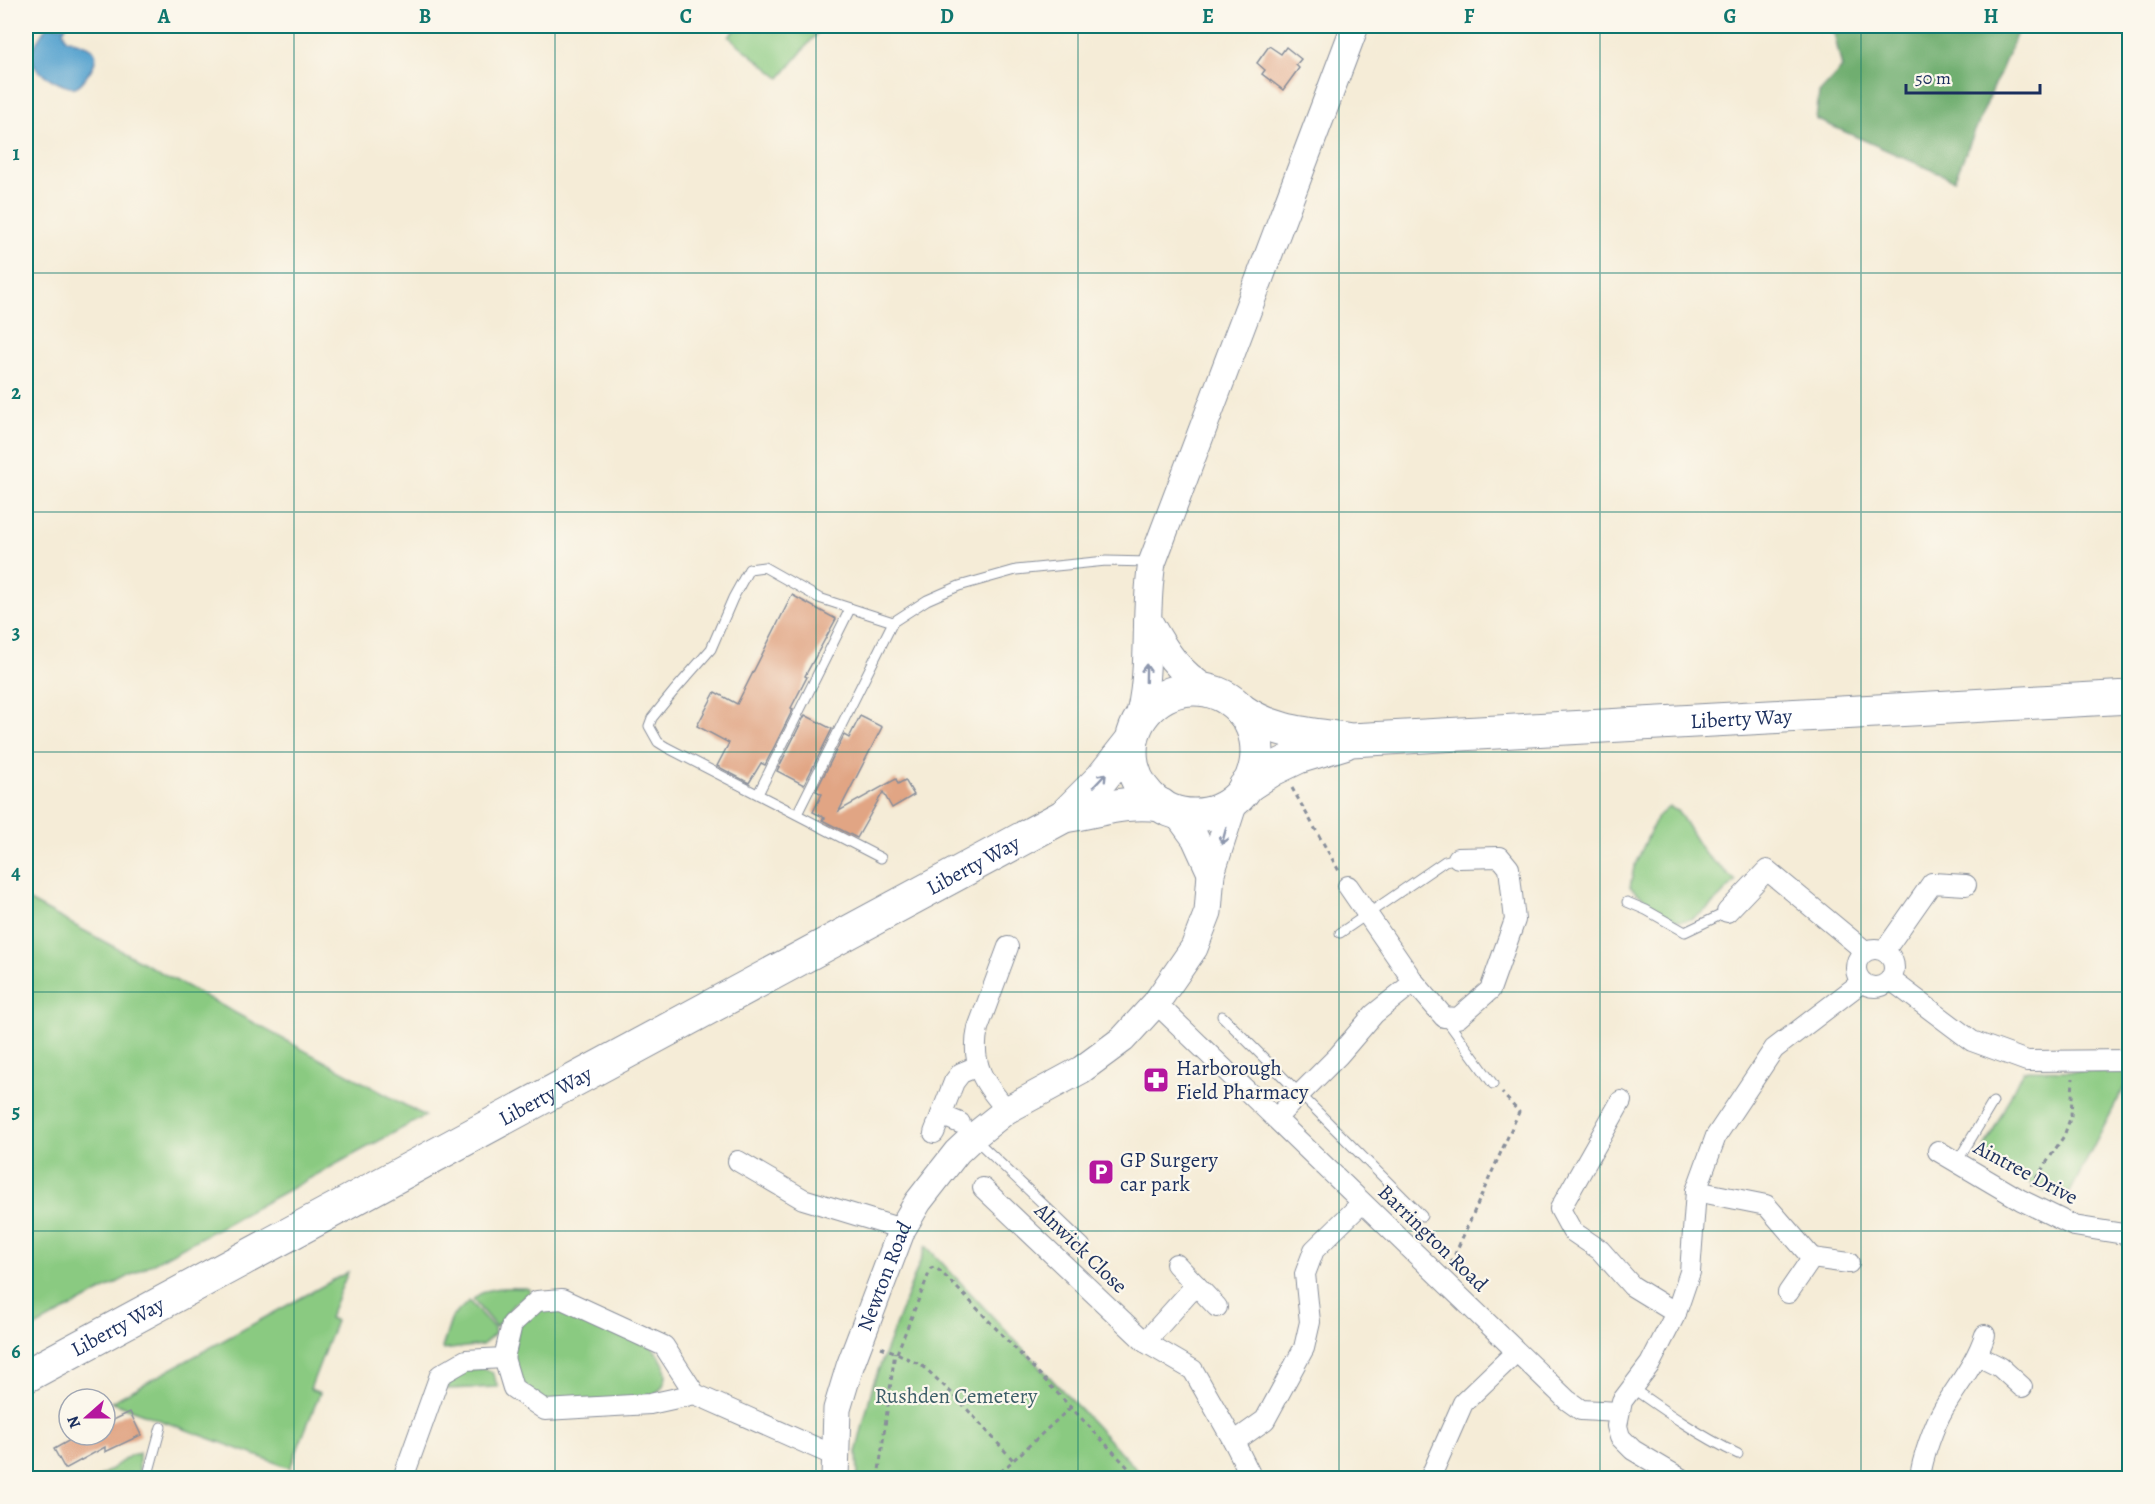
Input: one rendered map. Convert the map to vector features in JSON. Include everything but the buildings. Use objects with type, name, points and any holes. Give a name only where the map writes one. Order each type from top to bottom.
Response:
[{"type":"highway","points":[[1191,689],[1208,690],[1226,698],[1240,710],[1252,728],[1256,748],[1254,769],[1240,793],[1222,808],[1192,815],[1169,809],[1149,796],[1140,784],[1131,755],[1134,733],[1146,711],[1159,699],[1174,692],[1191,689]]},
{"type":"highway","name":"Liberty Way","points":[[1240,710],[1268,726],[1352,741],[2130,698]]},
{"type":"highway","name":"Liberty Way","points":[[26,1376],[1064,816],[1102,778],[1134,733]]},
{"type":"highway","name":"Liberty Way","points":[[1240,793],[1273,769],[1298,756],[1352,741]]},
{"type":"highway","name":"Liberty Way","points":[[1064,816],[1136,803],[1169,809]]},
{"type":"street","points":[[1134,733],[1146,681],[1148,584],[1152,562],[1355,26]]},
{"type":"street","points":[[1148,619],[1164,648],[1178,667],[1188,678],[1208,690]]},
{"type":"street","name":"Newton Road","points":[[835,1467],[837,1409],[860,1340],[902,1229],[918,1202],[957,1152],[967,1130],[1081,1070],[1123,1039],[1156,1003],[1194,948],[1208,912],[1211,873],[1240,793]]},
{"type":"street","name":"Newton Road","points":[[1169,809],[1195,838],[1211,873]]},
{"type":"street","points":[[1348,886],[1414,982],[1444,1017],[1458,1018],[1490,990],[1515,921],[1509,868],[1500,857],[1458,858]]},
{"type":"street","points":[[1727,912],[1767,870],[1865,951]]},
{"type":"street","points":[[1885,950],[1932,883],[1966,885]]},
{"type":"street","points":[[1007,1110],[986,1085],[978,1066],[975,1041],[1008,947]]},
{"type":"street","points":[[1871,948],[1885,950],[1890,954],[1895,967],[1891,980],[1879,987],[1862,982],[1858,977],[1856,963],[1865,951],[1871,948]]},
{"type":"street","points":[[1891,980],[1972,1041],[2027,1061],[2130,1060]]},
{"type":"street","points":[[1276,1118],[1338,1056],[1374,1014],[1414,982]]},
{"type":"street","points":[[1680,1479],[1633,1450],[1620,1437],[1617,1426],[1622,1401],[1650,1364],[1676,1313],[1690,1272],[1696,1191],[1716,1136],[1774,1049],[1862,982]]},
{"type":"street","name":"Barrington Road","points":[[1156,1003],[1567,1400],[1581,1410],[1619,1412]]},
{"type":"street","points":[[967,1130],[937,1124],[958,1076],[965,1070],[978,1066]]},
{"type":"street","points":[[1621,1101],[1560,1209],[1572,1231],[1600,1250],[1632,1286],[1676,1313]]},
{"type":"street","name":"Aintree Drive","points":[[1938,1151],[2021,1200],[2074,1226],[2130,1234]]},
{"type":"street","points":[[738,1161],[802,1199],[902,1229]]},
{"type":"street","name":"Alnwick Close","points":[[983,1188],[1145,1342],[1193,1370],[1252,1479]]},
{"type":"street","points":[[1696,1191],[1766,1205],[1812,1258],[1849,1263]]},
{"type":"street","points":[[1234,1442],[1265,1419],[1304,1348],[1310,1322],[1305,1274],[1314,1250],[1362,1203]]},
{"type":"street","points":[[1788,1293],[1812,1258]]},
{"type":"street","points":[[1176,1264],[1217,1307]]},
{"type":"street","points":[[1145,1342],[1196,1284]]},
{"type":"street","points":[[695,1394],[650,1404],[545,1410],[513,1388],[504,1358],[512,1324],[537,1301],[562,1299],[664,1346],[695,1394],[835,1467]]},
{"type":"street","points":[[1920,1479],[1943,1410],[1978,1356],[1985,1335]]},
{"type":"street","points":[[1430,1479],[1463,1403],[1516,1352]]},
{"type":"street","points":[[1978,1356],[2000,1367],[2022,1387]]},
{"type":"street","points":[[403,1479],[440,1375],[466,1360],[504,1358]]},
{"type":"lane","points":[[797,814],[893,622],[927,600],[959,586],[1016,570],[1106,561],[1152,562]]},
{"type":"lane","points":[[881,858],[658,742],[649,726],[652,718],[711,649],[733,598],[749,569],[764,567],[819,598],[893,622]]},
{"type":"lane","points":[[758,794],[850,609]]},
{"type":"lane","points":[[1340,933],[1445,861],[1458,858]]},
{"type":"lane","points":[[1628,903],[1646,910],[1685,932],[1727,912]]},
{"type":"lane","points":[[1222,1016],[1422,1216]]},
{"type":"lane","points":[[1444,1017],[1492,1084]]},
{"type":"lane","points":[[1957,1162],[1993,1102]]},
{"type":"lane","points":[[967,1130],[1085,1244]]},
{"type":"lane","points":[[1632,1388],[1681,1422],[1738,1454]]},
{"type":"lane","points":[[150,1479],[149,1471],[161,1427]]},
{"type":"path","points":[[1290,784],[1348,886]]},
{"type":"path","points":[[2021,1200],[2064,1136],[2071,1116],[2073,1060]]},
{"type":"path","points":[[1443,1281],[1519,1112],[1492,1084]]},
{"type":"path","points":[[878,1479],[896,1352],[930,1268],[934,1267],[940,1270],[969,1300],[1138,1479]]},
{"type":"path","points":[[860,1340],[896,1352],[924,1367],[957,1398],[1013,1460]]},
{"type":"path","points":[[994,1479],[1071,1407]]},
{"type":"green space","points":[[738,26],[823,26],[780,78],[729,37]]},
{"type":"green space","points":[[1822,26],[2020,26],[1954,180],[1816,119],[1819,93],[1842,68],[1834,33]]},
{"type":"green space","points":[[1669,807],[1678,811],[1704,853],[1736,881],[1709,908],[1684,921],[1666,915],[1630,887],[1634,867],[1657,817]]},
{"type":"green space","points":[[26,899],[425,1116],[26,1332]]},
{"type":"green space","points":[[2023,1070],[2129,1072],[2129,1078],[2066,1200],[1992,1163],[1984,1156],[1984,1150]]},
{"type":"green space","name":"Rushden Cemetery","points":[[926,1246],[1145,1478],[858,1478],[857,1449],[873,1384]]},
{"type":"green space","points":[[348,1272],[329,1318],[336,1321],[310,1389],[320,1393],[290,1468],[117,1404],[117,1399]]},
{"type":"green space","points":[[526,1288],[530,1290],[530,1293],[513,1305],[496,1327],[473,1300],[490,1290]]},
{"type":"green space","points":[[469,1301],[494,1328],[495,1334],[482,1345],[443,1350],[452,1317]]},
{"type":"green space","points":[[555,1304],[653,1348],[662,1361],[666,1373],[666,1379],[659,1391],[652,1397],[550,1404],[521,1387],[510,1358],[521,1321],[530,1313]]},
{"type":"green space","points":[[482,1368],[492,1372],[498,1387],[447,1389],[455,1372]]},
{"type":"green space","points":[[139,1453],[139,1478],[98,1478],[131,1455]]},
{"type":"water","points":[[47,26],[66,26],[63,31],[66,39],[88,46],[95,53],[96,59],[93,65],[84,80],[75,87],[65,86],[52,80],[36,68],[31,59],[31,51]]},
{"type":"place","name":"Harborough Field Pharmacy","points":[[1156,1080]]},
{"type":"place","name":"GP Surgery car park","points":[[1101,1172]]}]
